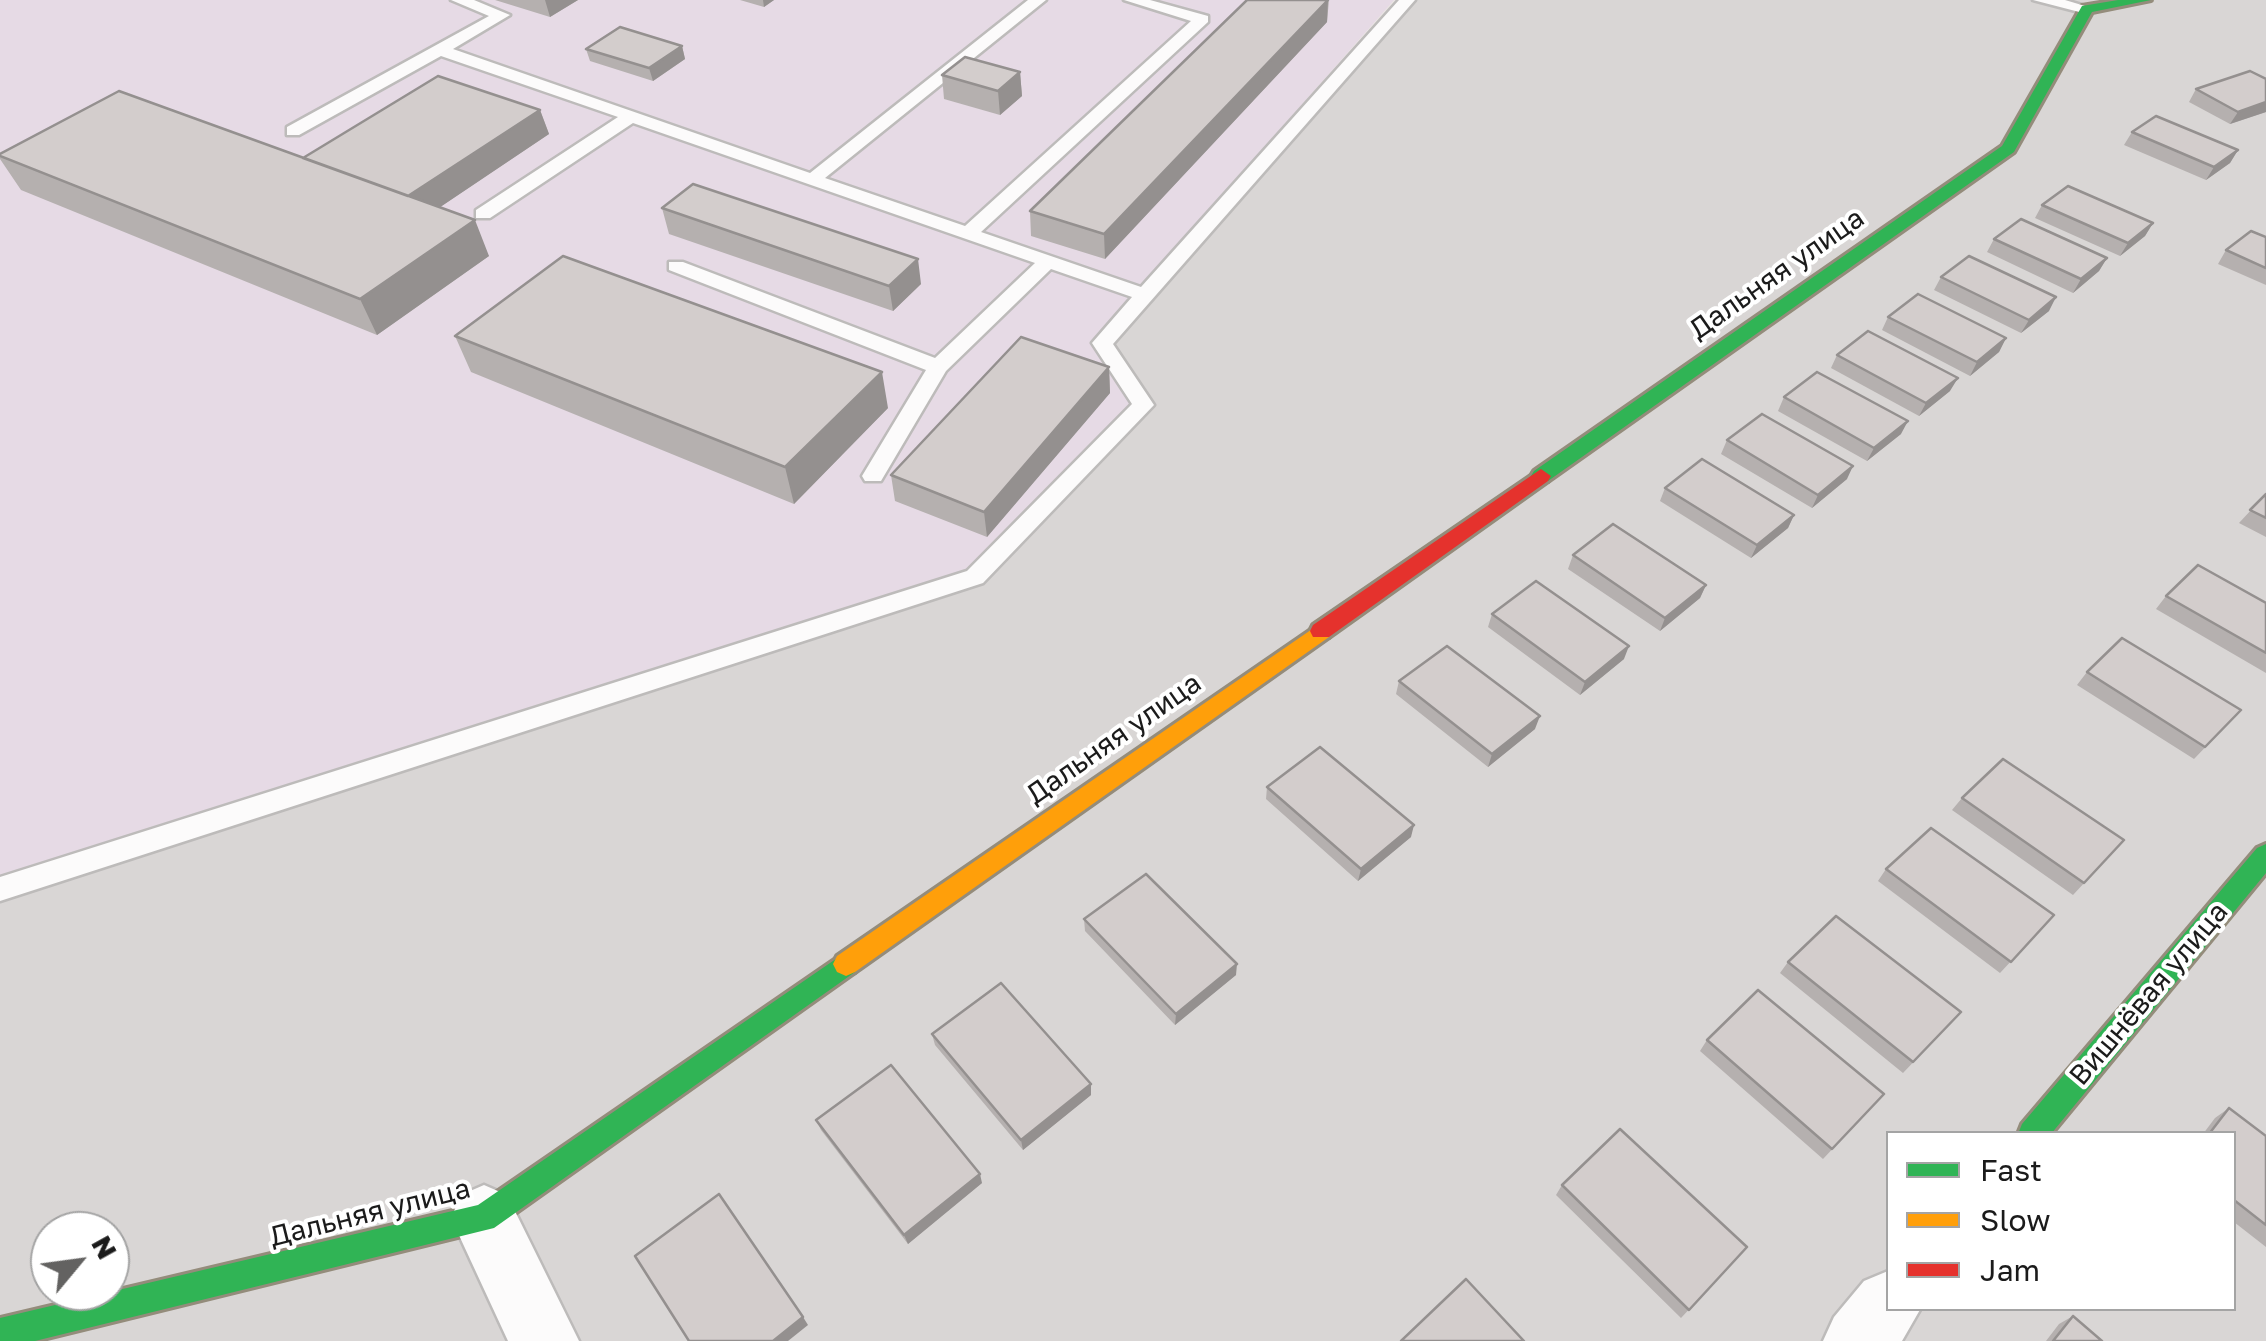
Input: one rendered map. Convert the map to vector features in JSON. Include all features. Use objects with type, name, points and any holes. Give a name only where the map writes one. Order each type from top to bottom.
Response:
[{"type":"street","points":[[2087,10],[2144,0]]},
{"type":"street","name":"Дальняя улица","points":[[0,1334],[484,1218],[2008,149],[2087,10]]},
{"type":"street","name":"Вишнёвая улица","points":[[2035,1131],[2266,855]]},
{"type":"street","points":[[484,1218],[544,1341]]},
{"type":"street","points":[[1858,1341],[1886,1307]]},
{"type":"lane","points":[[292,131],[502,15],[459,0]]},
{"type":"lane","points":[[813,179],[1038,0]]},
{"type":"lane","points":[[968,234],[1202,19],[1132,0]]},
{"type":"lane","points":[[0,889],[975,577],[1143,404],[1102,344],[1407,0]]},
{"type":"lane","points":[[2041,0],[2087,10]]},
{"type":"lane","points":[[440,50],[1146,295]]},
{"type":"lane","points":[[483,214],[630,117]]},
{"type":"lane","points":[[873,476],[938,367],[1048,261]]},
{"type":"lane","points":[[676,266],[938,367]]},
{"type":"shaded area","points":[[0,0],[1394,0],[1091,344],[1131,404],[969,572],[0,884]]},
{"type":"shaded area","points":[[1417,0],[2266,0],[2266,1341],[0,1341],[0,901],[988,579],[1152,405],[1112,344]]},
{"type":"building","points":[[1247,0],[1328,0],[1104,234],[1030,211]]},
{"type":"building","points":[[620,27],[682,46],[649,68],[586,49]]},
{"type":"building","points":[[965,57],[1020,72],[998,91],[942,75]]},
{"type":"building","points":[[2250,71],[2266,79],[2266,102],[2238,112],[2196,89]]},
{"type":"building","points":[[438,76],[540,110],[408,196],[303,158]]},
{"type":"building","points":[[119,91],[475,220],[360,299],[0,156]]},
{"type":"building","points":[[2156,116],[2238,150],[2214,167],[2132,132]]},
{"type":"building","points":[[693,184],[918,259],[889,286],[662,208]]},
{"type":"building","points":[[2068,186],[2153,223],[2128,243],[2042,205]]},
{"type":"building","points":[[2021,219],[2107,258],[2081,279],[1994,239]]},
{"type":"building","points":[[2251,231],[2266,237],[2266,268],[2226,250]]},
{"type":"building","points":[[563,256],[882,372],[785,467],[455,336]]},
{"type":"building","points":[[1969,256],[2056,297],[2029,320],[1941,277]]},
{"type":"building","points":[[1918,294],[2006,338],[1977,362],[1888,317]]},
{"type":"building","points":[[1868,331],[1958,378],[1926,403],[1837,355]]},
{"type":"building","points":[[1021,337],[1109,367],[984,512],[891,475]]},
{"type":"building","points":[[1817,372],[1908,421],[1874,448],[1784,397]]},
{"type":"building","points":[[1762,414],[1853,466],[1818,495],[1727,440]]},
{"type":"building","points":[[1702,459],[1794,515],[1757,545],[1665,488]]},
{"type":"building","points":[[2266,494],[2266,518],[2250,510]]},
{"type":"building","points":[[1613,524],[1706,585],[1665,618],[1573,555]]},
{"type":"building","points":[[2198,565],[2266,603],[2266,653],[2166,596]]},
{"type":"building","points":[[1536,581],[1629,646],[1585,682],[1492,614]]},
{"type":"building","points":[[2122,638],[2241,710],[2205,747],[2087,672]]},
{"type":"building","points":[[1447,646],[1540,716],[1492,754],[1399,681]]},
{"type":"building","points":[[1320,747],[1414,825],[1361,869],[1267,787]]},
{"type":"building","points":[[2003,759],[2124,840],[2084,883],[1962,798]]},
{"type":"building","points":[[1931,828],[2054,915],[2011,962],[1886,869]]},
{"type":"building","points":[[1146,874],[1237,964],[1176,1014],[1084,919]]},
{"type":"building","points":[[1836,916],[1961,1012],[1913,1062],[1788,962]]},
{"type":"building","points":[[1001,983],[1091,1084],[1021,1140],[932,1034]]},
{"type":"building","points":[[1758,990],[1884,1094],[1832,1149],[1707,1040]]},
{"type":"building","points":[[891,1065],[980,1174],[904,1235],[816,1120]]},
{"type":"building","points":[[2229,1108],[2266,1136],[2266,1225],[2236,1202],[2236,1131],[2211,1131]]},
{"type":"building","points":[[1620,1129],[1747,1247],[1689,1310],[1562,1185]]},
{"type":"building","points":[[719,1194],[803,1317],[773,1341],[689,1341],[635,1256]]},
{"type":"building","points":[[1466,1279],[1524,1341],[1401,1341]]},
{"type":"building","points":[[2073,1316],[2102,1341],[2053,1341]]},
{"type":"traffic: fast","points":[[1541,476],[2008,149],[2087,9],[2144,0]]},
{"type":"traffic: fast","points":[[2035,1131],[2266,855]]},
{"type":"traffic: fast","points":[[0,1334],[484,1218],[846,964]]},
{"type":"traffic: slow","points":[[846,964],[1321,631]]},
{"type":"traffic: jam","points":[[1321,631],[1541,476]]}]
